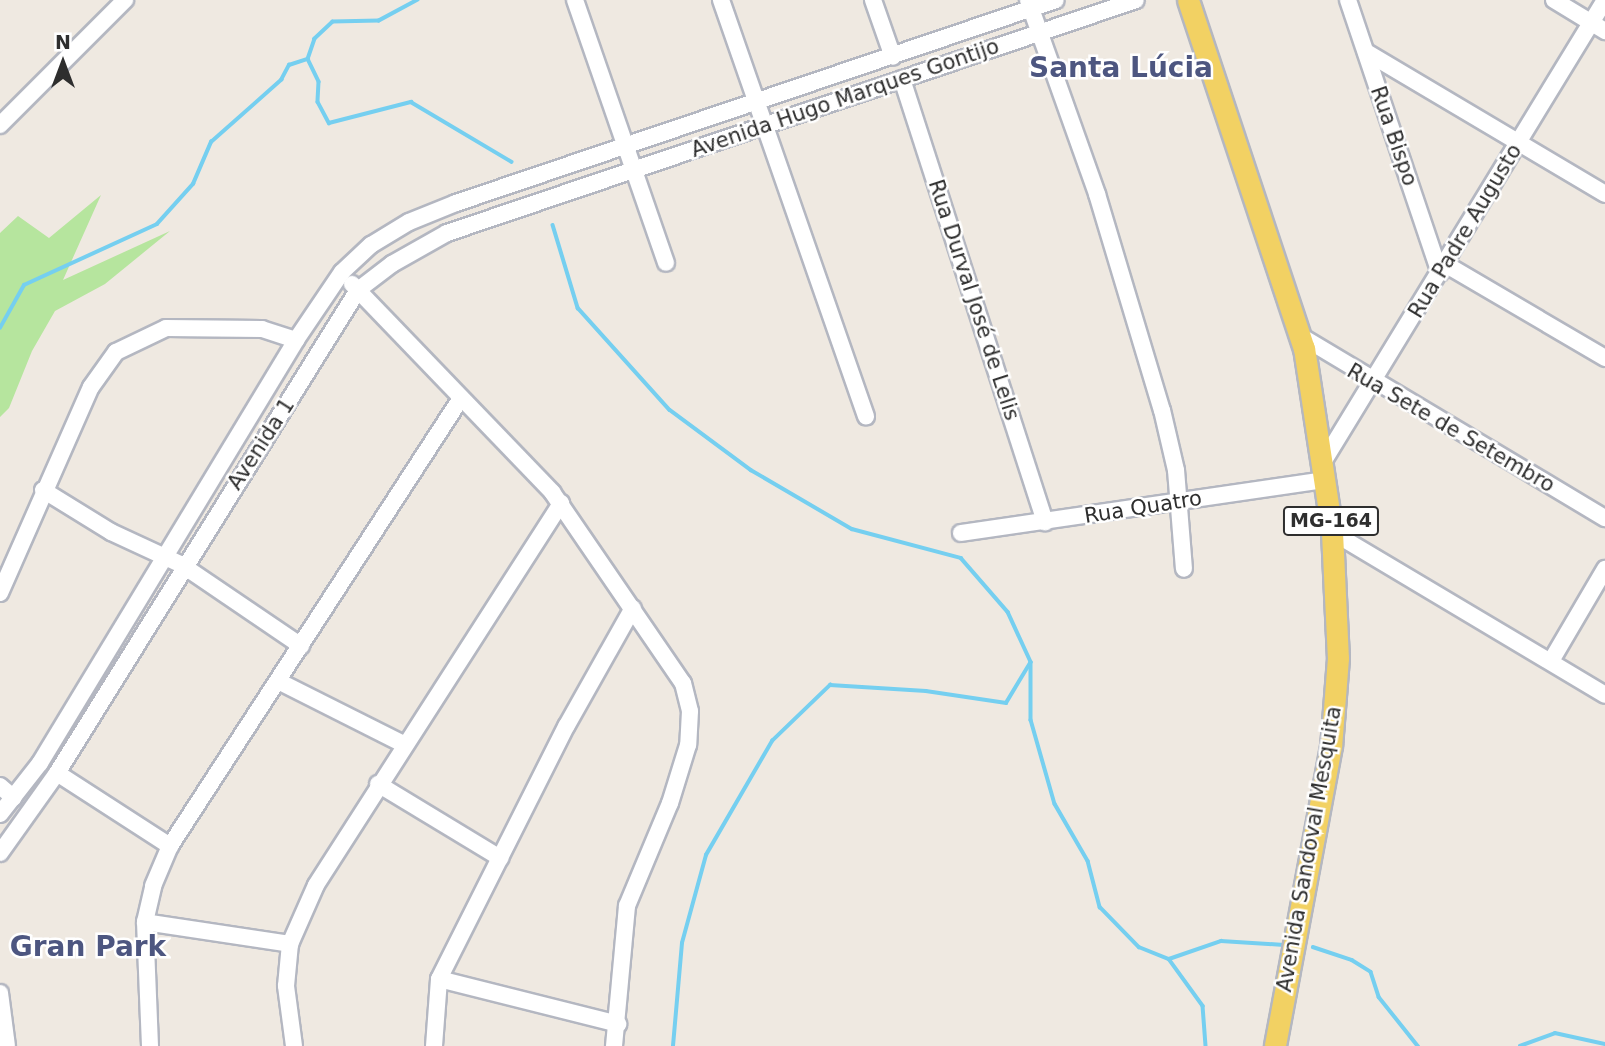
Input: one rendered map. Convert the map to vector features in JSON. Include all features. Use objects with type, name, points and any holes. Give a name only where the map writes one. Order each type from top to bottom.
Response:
[{"type":"main road","name":"Avenida Sandoval Mesquita","points":[[1191,4],[1300,335],[1325,471],[1332,532],[1338,657],[1331,746],[1275,1046]]},
{"type":"street","points":[[0,125],[125,0]]},
{"type":"street","points":[[575,0],[666,263]]},
{"type":"street","points":[[721,0],[866,417]]},
{"type":"street","points":[[873,0],[893,57]]},
{"type":"street","name":"Avenida Hugo Marques Gontijo","points":[[624,145],[893,57],[1030,4],[1056,0]]},
{"type":"street","name":"Avenida Hugo Marques Gontijo","points":[[633,168],[1136,0]]},
{"type":"street","points":[[1554,0],[1598,27]]},
{"type":"street","name":"Rua Padre Augusto","points":[[1325,471],[1518,142],[1598,27],[1605,0]]},
{"type":"street","name":"Rua Bispo","points":[[1350,1],[1443,268]]},
{"type":"street","points":[[1030,4],[1097,194],[1162,410],[1180,501],[1184,569]]},
{"type":"street","points":[[1366,52],[1605,194]]},
{"type":"street","name":"Rua Durval José de Lelis","points":[[902,79],[1045,522]]},
{"type":"street","name":"Avenida 1","points":[[0,814],[40,763],[296,340],[342,272],[371,245],[409,222],[624,145]]},
{"type":"street","name":"Avenida 1","points":[[0,853],[57,773],[183,565],[358,290],[392,264],[447,233],[633,168]]},
{"type":"street","points":[[1443,268],[1605,358]]},
{"type":"street","points":[[342,272],[561,503],[683,683],[690,711],[688,745],[670,803],[627,906],[614,1046]]},
{"type":"street","points":[[0,593],[43,490],[91,387],[116,352],[166,328],[262,329],[296,340]]},
{"type":"street","name":"Rua Sete de Setembro","points":[[1300,335],[1374,384],[1605,519]]},
{"type":"street","points":[[150,1046],[145,922],[153,886],[170,846],[461,398]]},
{"type":"street","name":"Rua Quatro","points":[[961,534],[1180,501],[1325,471]]},
{"type":"street","points":[[43,490],[162,558],[183,565],[301,646]]},
{"type":"street","points":[[294,1046],[286,986],[290,944],[316,885],[402,744],[561,503]]},
{"type":"street","points":[[1332,532],[1605,695]]},
{"type":"street","points":[[1551,661],[1605,569]]},
{"type":"street","points":[[434,1046],[439,979],[566,725],[633,608]]},
{"type":"street","points":[[278,681],[402,744]]},
{"type":"street","points":[[57,773],[170,846]]},
{"type":"street","points":[[378,784],[500,858]]},
{"type":"street","points":[[0,786],[14,798]]},
{"type":"street","points":[[145,922],[290,944]]},
{"type":"street","points":[[439,979],[618,1024]]},
{"type":"street","points":[[0,993],[7,1046]]},
{"type":"green space","points":[[101,195],[63,280],[170,231],[105,284],[55,311],[32,351],[9,408],[0,417],[0,233],[18,216],[49,238]]},
{"type":"waterway","points":[[418,0],[379,21],[333,22],[315,39],[308,59],[319,82],[318,102],[329,123],[411,102],[512,162]]},
{"type":"waterway","points":[[0,328],[24,285],[157,224],[193,184],[211,142],[281,80],[289,65],[308,59]]},
{"type":"waterway","points":[[553,225],[578,308],[670,410],[751,470],[852,529],[961,558],[1008,612],[1031,662],[1031,720],[1055,804],[1088,861],[1100,907],[1139,947],[1169,959],[1221,941],[1284,945]]},
{"type":"waterway","points":[[673,1046],[682,943],[706,855],[772,741],[830,685],[926,691],[1006,703],[1030,663]]},
{"type":"waterway","points":[[1313,947],[1352,960],[1371,972],[1379,997],[1418,1046]]},
{"type":"waterway","points":[[1169,959],[1203,1006],[1206,1046]]},
{"type":"waterway","points":[[1520,1046],[1555,1033],[1605,1044]]},
{"type":"district","name":"Santa Lúcia","points":[[1121,68]]},
{"type":"district","name":"Gran Park","points":[[88,947]]}]
